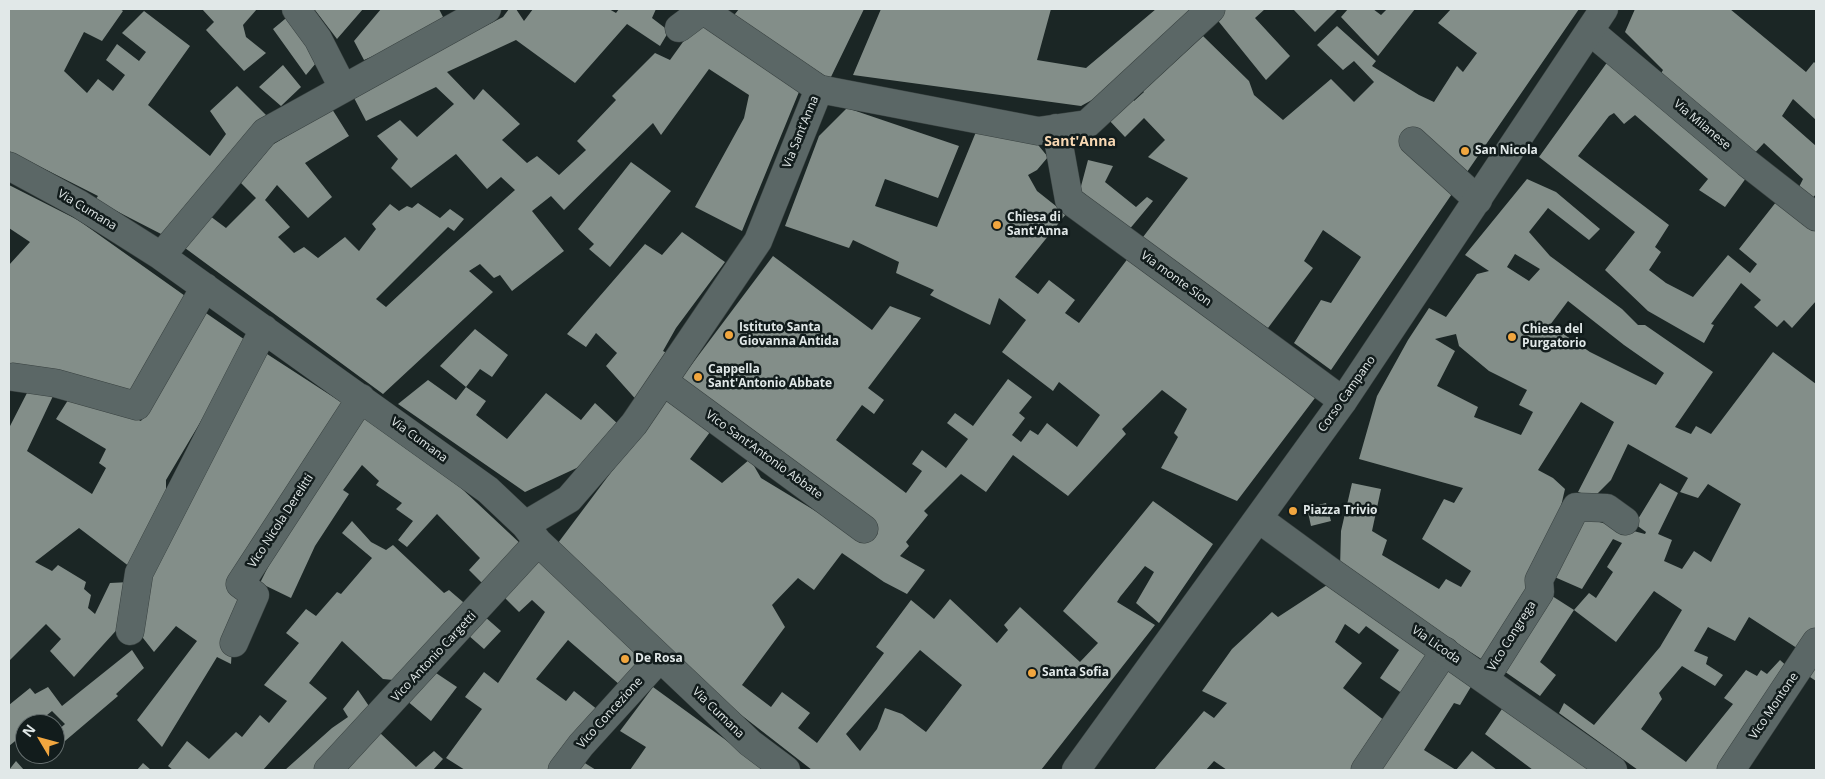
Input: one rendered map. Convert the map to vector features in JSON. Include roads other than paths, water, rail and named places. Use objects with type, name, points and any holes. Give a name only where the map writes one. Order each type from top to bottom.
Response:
[{"type":"street","points":[[296,9],[318,39],[343,88]]},
{"type":"street","points":[[161,256],[265,132],[488,9]]},
{"type":"street","name":"Via Sant'Anna","points":[[532,534],[569,499],[634,424],[758,241],[819,88],[1038,131],[1088,124],[1210,9]]},
{"type":"street","points":[[679,28],[703,10],[819,88]]},
{"type":"street","name":"Corso Campano","points":[[1076,770],[1343,402],[1597,20]]},
{"type":"street","name":"Via Milanese","points":[[1597,20],[1747,162],[1816,217]]},
{"type":"street","name":"Via monte Sion","points":[[1056,128],[1069,200],[1343,402]]},
{"type":"street","points":[[1413,141],[1478,200]]},
{"type":"street","name":"Via Cumana","points":[[9,166],[79,204],[161,256],[488,490],[750,743],[786,770]]},
{"type":"street","points":[[13,377],[55,383],[137,406],[205,287]]},
{"type":"street","points":[[130,631],[138,573],[264,329]]},
{"type":"street","name":"Vico Sant'Antonio Abbate","points":[[663,381],[864,529]]},
{"type":"street","name":"Vico Nicola Derelitti","points":[[234,643],[255,595],[240,584],[361,398]]},
{"type":"street","name":"Vico Congrega","points":[[1485,679],[1540,592],[1539,580],[1576,507],[1607,508],[1625,521]]},
{"type":"street","name":"Via Licoda","points":[[1259,519],[1613,770]]},
{"type":"street","name":"Vico Antonio Cargetti","points":[[328,770],[532,534]]},
{"type":"street","name":"Vico Montone","points":[[1731,770],[1816,642]]},
{"type":"street","points":[[1365,770],[1445,651]]},
{"type":"street","name":"Vico Concezione","points":[[562,770],[581,745],[660,658]]},
{"type":"place","name":"San Nicola","points":[[1465,151]]},
{"type":"place","name":"Chiesa di Sant'Anna","points":[[997,225]]},
{"type":"place","name":"Istituto Santa Giovanna Antida","points":[[729,335]]},
{"type":"place","name":"Chiesa del Purgatorio","points":[[1512,337]]},
{"type":"place","name":"Cappella Sant'Antonio Abbate","points":[[698,377]]},
{"type":"place","name":"Piazza Trivio","points":[[1293,511]]},
{"type":"place","name":"De Rosa","points":[[625,659]]},
{"type":"place","name":"Santa Sofia","points":[[1032,673]]},
{"type":"district","name":"Sant'Anna","points":[[1080,142]]}]
